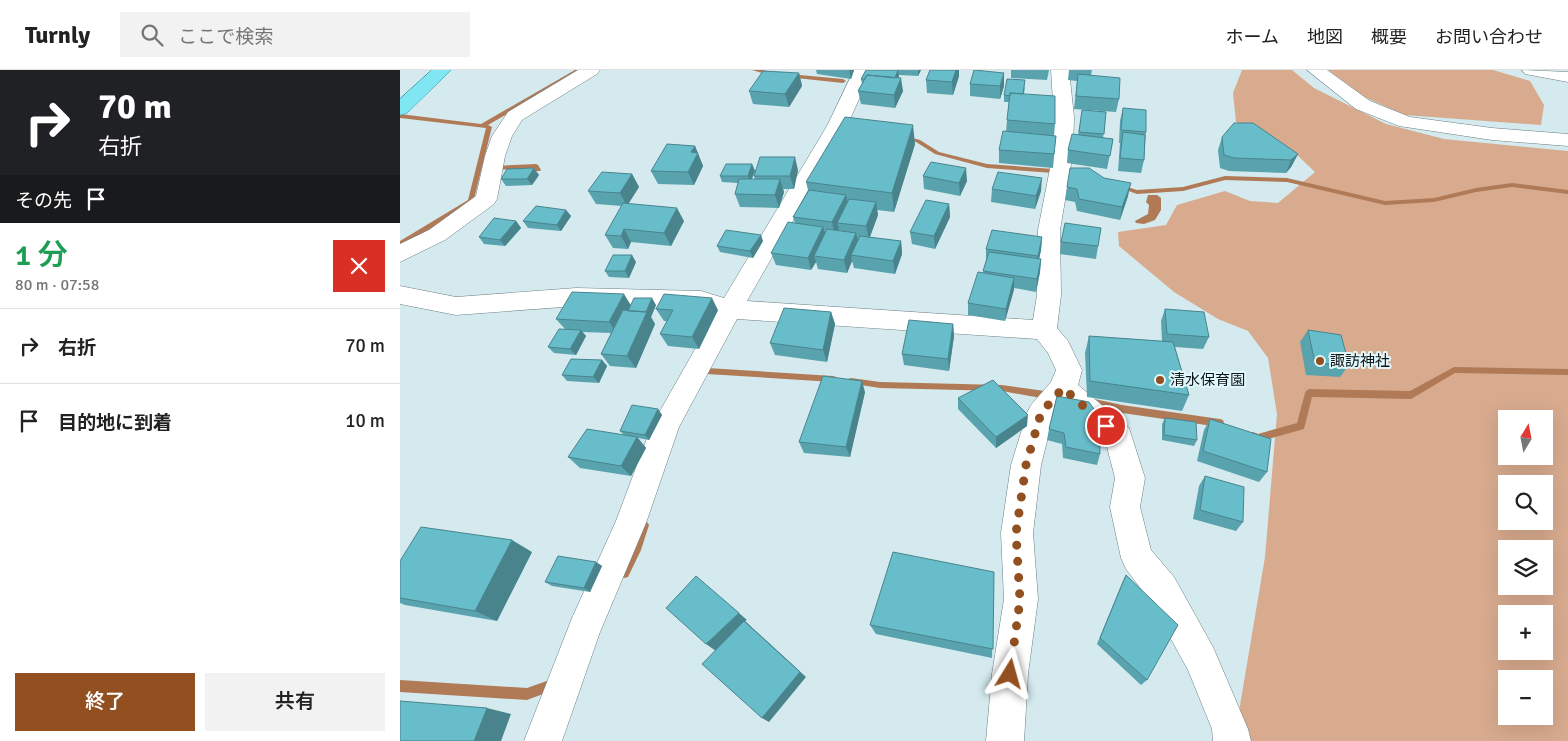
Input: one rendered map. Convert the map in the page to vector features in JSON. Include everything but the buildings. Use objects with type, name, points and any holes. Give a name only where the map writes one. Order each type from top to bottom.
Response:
[{"type":"main road","points":[[400,109],[442,70]]},
{"type":"street","points":[[400,254],[437,235],[486,199],[502,136],[516,116],[591,70]]},
{"type":"street","points":[[543,741],[584,630],[631,523],[666,425],[730,309],[788,228],[864,70]]},
{"type":"street","points":[[1044,330],[1049,296],[1049,230],[1062,153],[1064,117],[1060,70]]},
{"type":"street","points":[[1316,70],[1362,105],[1406,122],[1492,134],[1568,140]]},
{"type":"street","points":[[1531,70],[1568,77]]},
{"type":"street","points":[[400,295],[456,306],[576,297],[701,300],[730,309],[1044,330],[1059,348],[1069,370],[1063,388],[1041,413],[1026,465],[1016,533],[1020,600],[1010,674],[1005,741]]},
{"type":"street","points":[[1063,388],[1119,438],[1130,478],[1125,507],[1137,558],[1162,589],[1201,659],[1230,729],[1232,741]]},
{"type":"shaded area","points":[[1242,70],[1292,70],[1314,88],[1386,124],[1444,139],[1568,151],[1568,741],[1234,741],[1265,557],[1277,414],[1268,358],[1248,331],[1218,319],[1174,292],[1119,246],[1118,232],[1166,225],[1177,205],[1225,191],[1250,201],[1278,203],[1315,172],[1295,153],[1236,122],[1233,93]]},
{"type":"shaded area","points":[[1328,70],[1493,70],[1530,81],[1544,105],[1541,125],[1405,115],[1364,97]]},
{"type":"shaded area","points":[[1148,195],[1157,195],[1161,198],[1161,210],[1155,220],[1144,224],[1136,223],[1135,221],[1148,214],[1149,205],[1146,202]]},
{"type":"waterway","points":[[482,126],[579,70]]},
{"type":"waterway","points":[[755,70],[773,74]]},
{"type":"waterway","points":[[789,76],[843,81]]},
{"type":"waterway","points":[[400,116],[489,127],[471,201],[400,244]]},
{"type":"waterway","points":[[904,138],[918,141],[937,153],[987,166],[1053,171]]},
{"type":"waterway","points":[[493,168],[536,166],[538,170]]},
{"type":"waterway","points":[[1118,186],[1137,192],[1183,189],[1225,178],[1287,180],[1385,203],[1434,200],[1476,190],[1512,185],[1568,192]]},
{"type":"waterway","points":[[1253,436],[1257,438],[1301,426],[1309,393],[1411,395],[1454,370],[1568,372]]},
{"type":"waterway","points":[[707,371],[833,379]]},
{"type":"waterway","points":[[851,381],[880,385],[1002,388],[1052,396]]},
{"type":"waterway","points":[[1090,402],[1122,409],[1220,423]]},
{"type":"waterway","points":[[624,573],[636,550],[644,525]]},
{"type":"waterway","points":[[400,686],[527,694],[555,684]]},
{"type":"place","name":"諏訪神社","points":[[1320,361]]},
{"type":"place","name":"清水保育園","points":[[1160,380]]},
{"type":"route","points":[[1010,674],[1020,600],[1016,533],[1026,465],[1041,413],[1063,388],[1106,426]]}]
